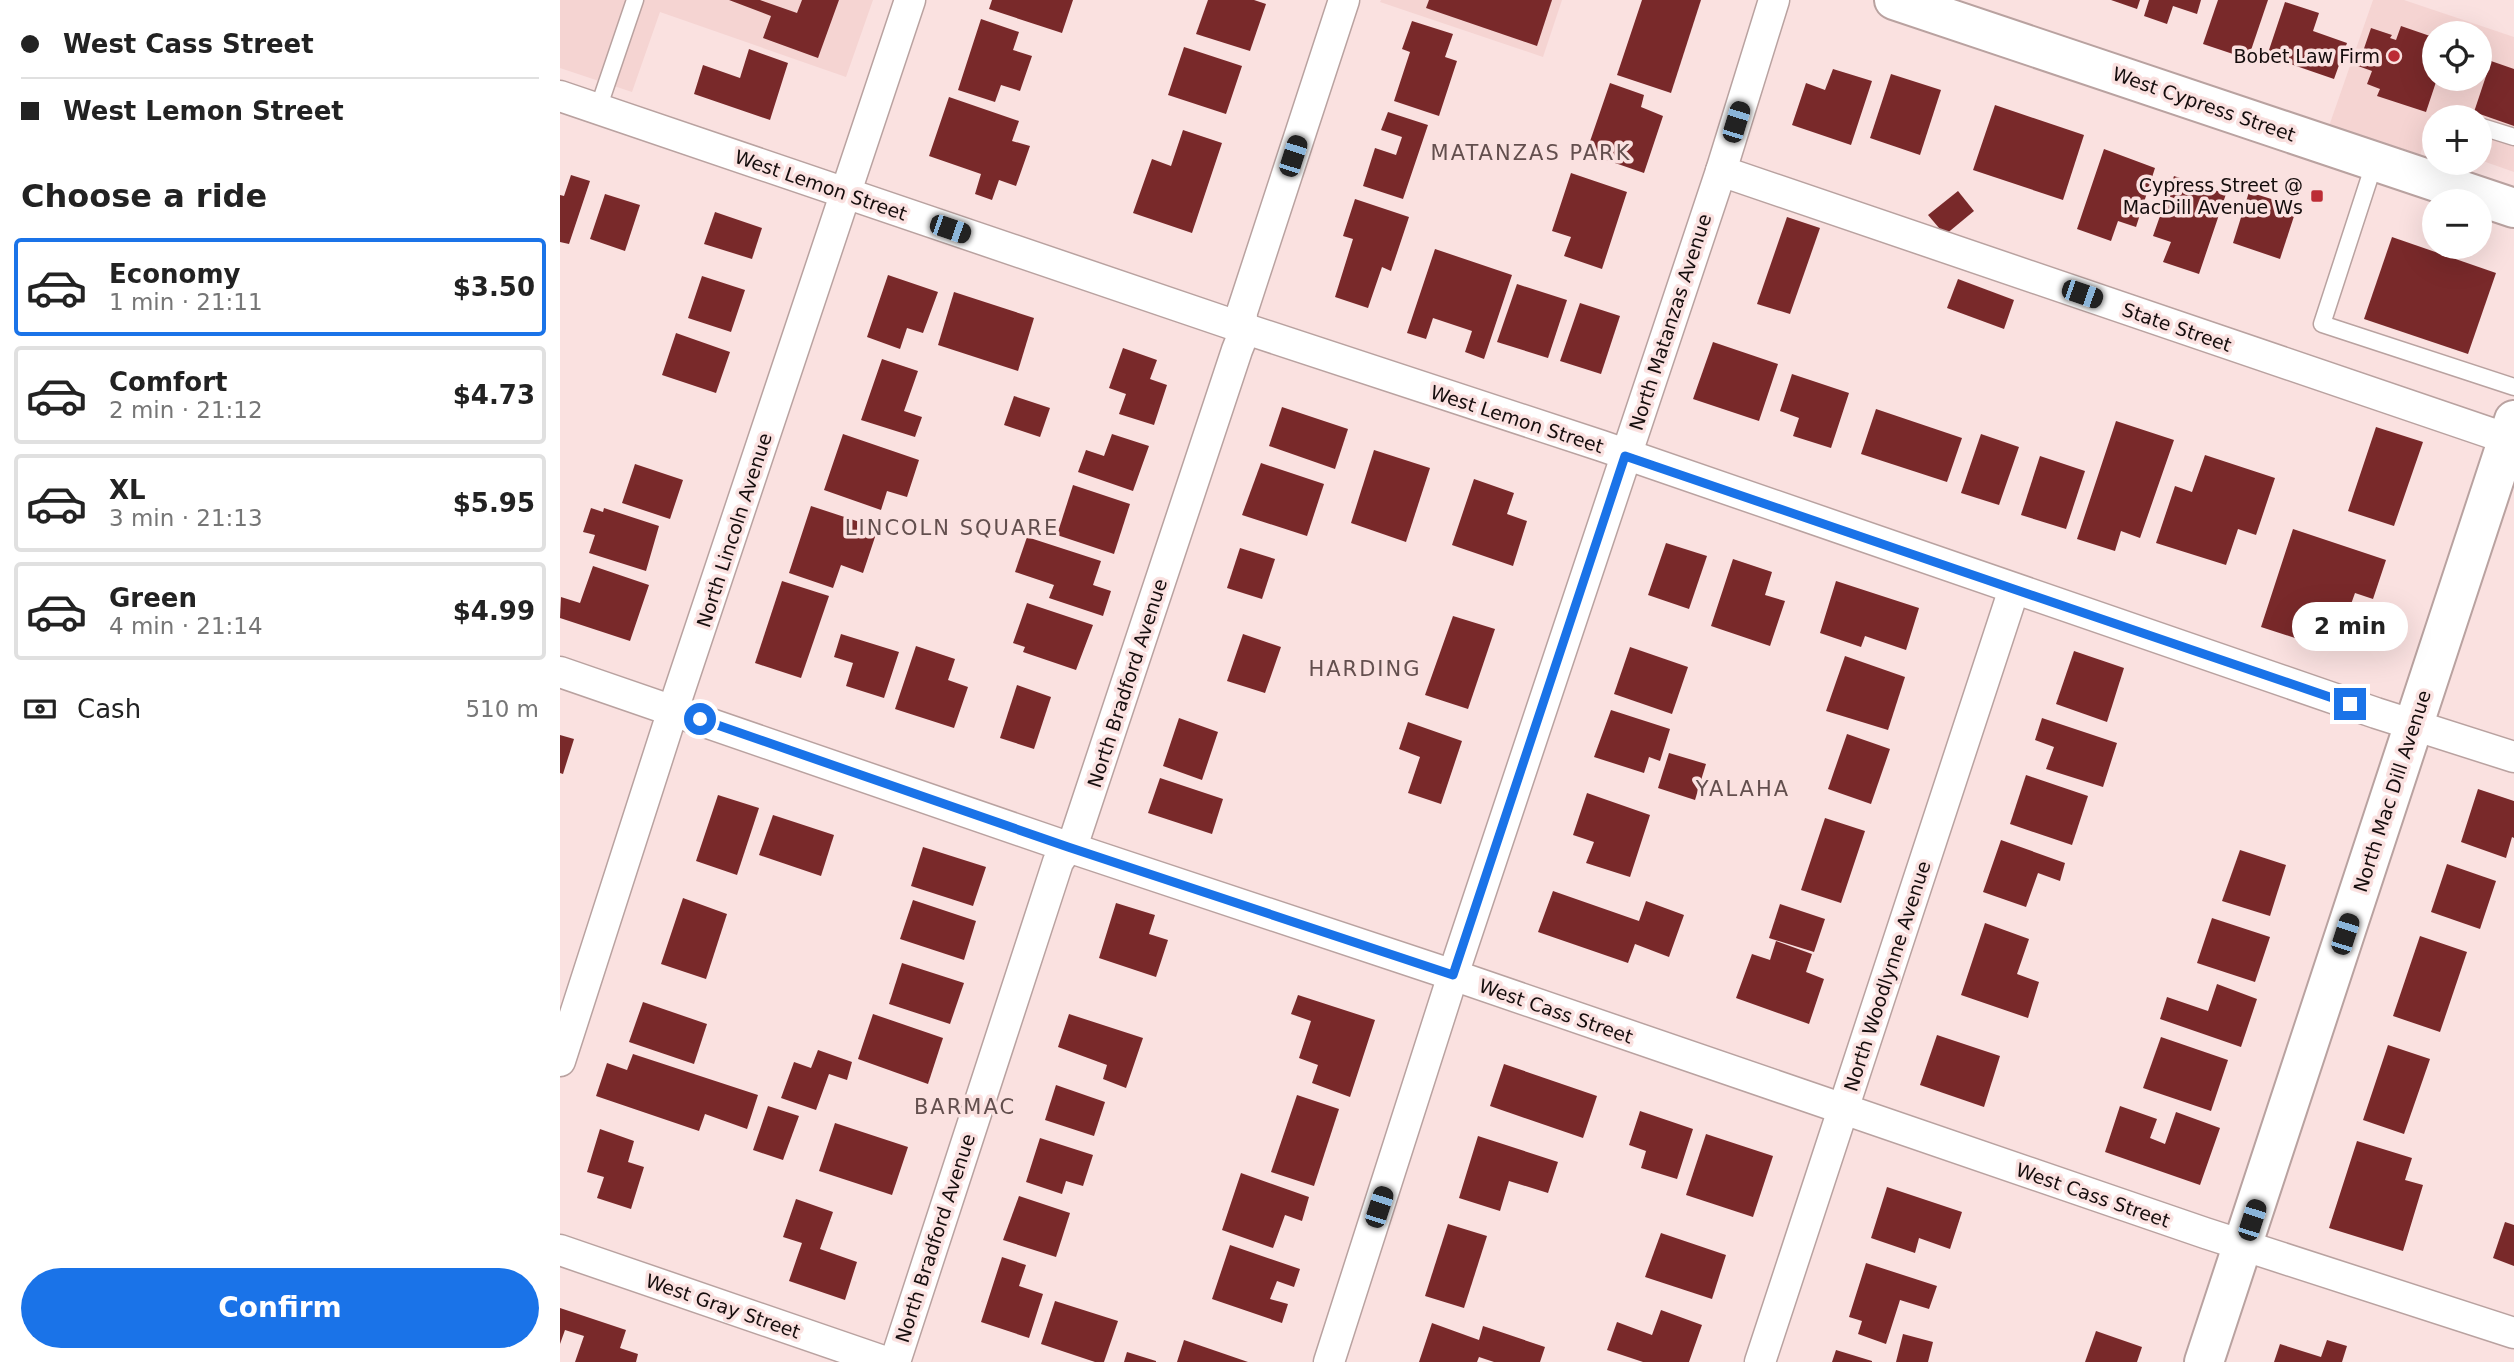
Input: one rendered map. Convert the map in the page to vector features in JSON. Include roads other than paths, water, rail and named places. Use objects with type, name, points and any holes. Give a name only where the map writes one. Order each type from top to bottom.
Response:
[{"type":"street","name":"North Lincoln Avenue","points":[[560,1061],[673,710],[909,0]]},
{"type":"street","name":"North Bradford Avenue","points":[[895,1362],[1058,862],[1076,835],[1155,601],[1241,340],[1241,312],[1344,0]]},
{"type":"street","name":"North Matanzas Avenue","points":[[1329,1362],[1453,975],[1721,170],[1774,0]]},
{"type":"street","name":"West Cypress Street","points":[[1894,0],[2375,161],[2422,169]]},
{"type":"street","name":"West Lemon Street","points":[[560,96],[2414,726],[2514,757]]},
{"type":"street","name":"State Street","points":[[1721,170],[2512,434]]},
{"type":"street","name":"West Cypress Street","points":[[2444,175],[2514,208]]},
{"type":"street","name":"North Mac Dill Avenue","points":[[2204,1362],[2512,434]]},
{"type":"street","name":"North Woodlynne Avenue","points":[[1760,1362],[2014,589]]},
{"type":"street","name":"West Cass Street","points":[[560,672],[2243,1246],[2514,1333]]},
{"type":"street","name":"West Gray Street","points":[[560,1250],[887,1362]]},
{"type":"lane","points":[[598,109],[635,0]]},
{"type":"lane","points":[[2492,130],[2514,137]]},
{"type":"lane","points":[[2375,161],[2322,324],[2514,387]]},
{"type":"place","name":"Bobet Law Firm","points":[[2394,56]]},
{"type":"place","name":"Cypress Street @ MacDill Avenue Ws","points":[[2317,196]]},
{"type":"district","name":"MATANZAS PARK","points":[[1531,153]]},
{"type":"district","name":"LINCOLN SQUARE","points":[[952,528]]},
{"type":"district","name":"HARDING","points":[[1365,669]]},
{"type":"district","name":"YALAHA","points":[[1743,789]]},
{"type":"district","name":"BARMAC","points":[[965,1107]]}]
